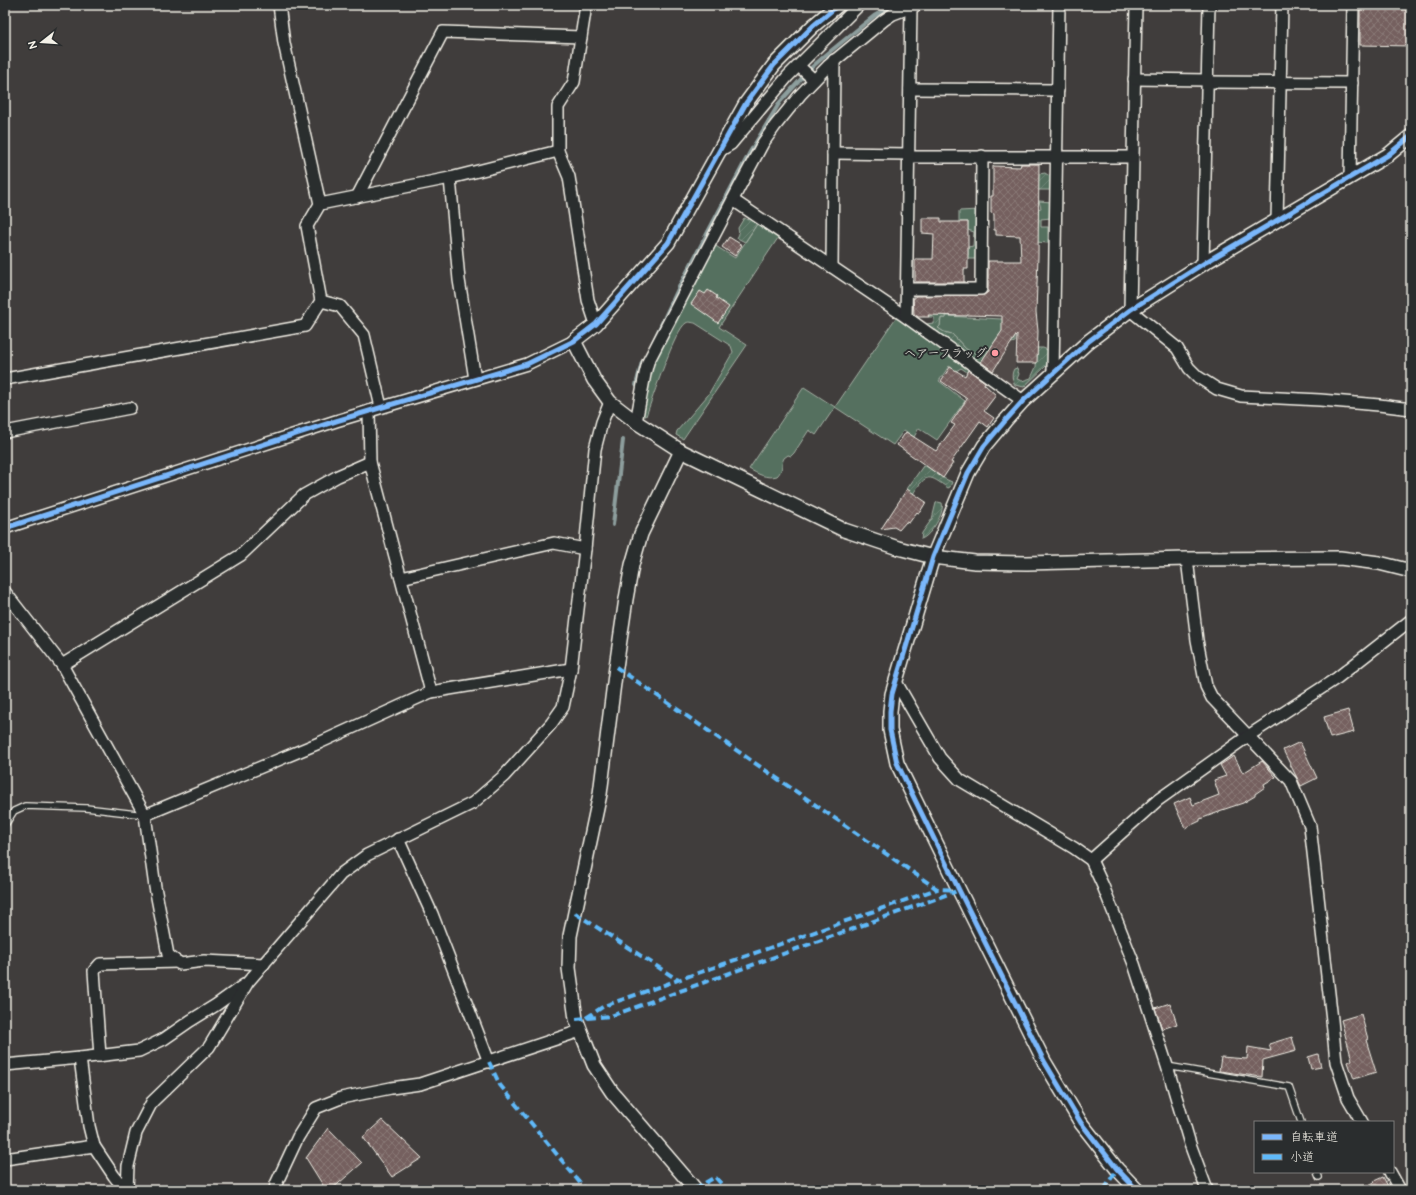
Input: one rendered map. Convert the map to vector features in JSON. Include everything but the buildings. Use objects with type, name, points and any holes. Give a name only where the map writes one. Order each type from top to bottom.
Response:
[{"type":"street","points":[[5,379],[304,326],[321,301],[307,226],[320,204],[284,43],[279,5]]},
{"type":"street","points":[[586,5],[574,82],[558,107],[558,151],[569,177],[588,300],[596,324]]},
{"type":"street","points":[[5,528],[381,407],[527,364],[574,341],[596,324],[668,243],[721,150],[746,102],[774,65],[813,26],[838,5]]},
{"type":"street","points":[[721,150],[731,144],[788,76],[860,5]]},
{"type":"street","points":[[1053,373],[1060,5]]},
{"type":"street","points":[[1130,310],[1136,5]]},
{"type":"street","points":[[1203,263],[1209,5]]},
{"type":"street","points":[[1277,220],[1282,5]]},
{"type":"street","points":[[1350,177],[1353,5]]},
{"type":"street","points":[[636,422],[648,362],[733,200],[771,132],[784,114],[834,60],[884,20],[893,14],[914,6],[910,89],[906,317]]},
{"type":"street","points":[[357,197],[443,32],[580,37]]},
{"type":"street","points":[[832,267],[834,60]]},
{"type":"street","points":[[802,69],[814,80]]},
{"type":"street","points":[[1134,79],[1280,83],[1352,83]]},
{"type":"street","points":[[910,89],[1058,90]]},
{"type":"street","points":[[1137,1190],[1117,1169],[1081,1123],[1044,1061],[959,890],[897,763],[890,730],[892,694],[933,557],[961,490],[973,463],[995,432],[1022,401],[1089,341],[1130,310],[1203,263],[1388,155],[1411,136]]},
{"type":"street","points":[[320,204],[450,178],[558,151]]},
{"type":"street","points":[[833,153],[1133,157]]},
{"type":"street","points":[[907,288],[981,288],[982,156]]},
{"type":"street","points":[[450,178],[459,280],[475,379]]},
{"type":"street","points":[[733,200],[906,317],[1022,401]]},
{"type":"street","points":[[321,301],[340,306],[364,335],[381,407]]},
{"type":"street","points":[[1130,310],[1177,348],[1189,368],[1198,377],[1216,389],[1241,396],[1320,400],[1411,409]]},
{"type":"street","points":[[574,341],[594,380],[610,402],[636,422],[681,450],[844,530],[898,548],[933,557],[975,562],[1027,563],[1187,559],[1340,558],[1411,571]]},
{"type":"street","points":[[126,1190],[128,1166],[136,1133],[152,1102],[209,1047],[248,982],[341,874],[367,855],[473,803],[504,776],[551,724],[563,707],[571,669],[595,449],[602,422],[610,402]]},
{"type":"street","points":[[5,432],[130,408]]},
{"type":"street","points":[[370,411],[370,462],[431,692]]},
{"type":"street","points":[[681,450],[642,534],[632,565],[626,599],[600,794],[570,936],[569,968],[576,1019],[594,1065],[612,1092],[696,1190]]},
{"type":"street","points":[[62,665],[241,555],[304,495],[338,476],[370,462]]},
{"type":"street","points":[[401,578],[554,543],[585,549]]},
{"type":"street","points":[[1187,559],[1197,640],[1206,686],[1212,698],[1291,780],[1310,826],[1336,1062],[1348,1098],[1361,1121]]},
{"type":"street","points":[[5,593],[62,665],[145,815],[155,887],[168,955],[180,964],[204,961],[264,964]]},
{"type":"street","points":[[1091,860],[1158,800],[1248,736],[1337,678],[1411,620]]},
{"type":"street","points":[[145,815],[319,743],[431,692],[571,669]]},
{"type":"street","points":[[896,682],[940,758],[960,780],[1074,848],[1091,860],[1134,964],[1190,1144],[1207,1190]]},
{"type":"street","points":[[398,839],[432,914],[488,1062]]},
{"type":"street","points":[[100,1056],[94,971],[100,964],[178,962]]},
{"type":"street","points":[[5,1065],[139,1051],[164,1039],[248,982]]},
{"type":"street","points":[[275,1190],[276,1184],[298,1137],[316,1108],[341,1098],[420,1084],[580,1031]]},
{"type":"street","points":[[80,1058],[89,1126],[94,1146],[114,1176],[126,1190]]},
{"type":"street","points":[[5,1159],[94,1146]]},
{"type":"street","points":[[1391,1173],[1400,1190]]},
{"type":"lane","points":[[5,825],[14,811],[25,806],[86,808],[145,815]]},
{"type":"lane","points":[[1166,1066],[1289,1087],[1301,1121]]},
{"type":"shaded area","points":[[1015,327],[1015,369],[1012,372],[1012,378],[1013,382],[1020,387],[1025,388],[1017,397],[977,368],[999,335]]},
{"type":"green space","points":[[1045,173],[1051,177],[1051,190],[1038,190],[1039,174]]},
{"type":"green space","points":[[1039,201],[1052,202],[1051,218],[1041,219],[1041,227],[1048,227],[1048,243],[1035,242],[1039,219],[1036,219],[1037,209],[1041,208]]},
{"type":"green space","points":[[978,210],[977,259],[945,259],[968,255],[968,247],[973,246],[974,232],[968,230],[968,222],[959,222],[959,211]]},
{"type":"green space","points":[[751,216],[759,221],[745,242],[737,238],[739,234],[738,228],[744,218],[748,220]]},
{"type":"green space","points":[[759,221],[780,235],[719,327],[747,345],[683,439],[676,435],[677,431],[708,395],[733,352],[731,346],[695,323],[686,323],[681,328],[676,338],[646,416],[643,416],[642,412],[654,361],[714,245],[735,258]]},
{"type":"green space","points":[[947,301],[946,318],[941,318],[940,326],[938,328],[944,332],[952,334],[966,349],[975,353],[977,357],[976,361],[925,326],[925,324],[934,323],[934,317],[929,317],[928,310]]},
{"type":"green space","points":[[897,316],[970,368],[967,372],[961,368],[956,371],[949,366],[939,381],[965,401],[937,440],[919,428],[914,437],[904,430],[893,445],[835,407]]},
{"type":"green space","points":[[946,316],[1002,319],[1015,327],[1015,342],[1011,343],[999,335],[978,366],[973,362],[976,355],[966,349],[952,334],[944,332],[938,328],[940,326],[941,318],[946,318]]},
{"type":"green space","points":[[1037,348],[1043,348],[1050,351],[1046,366],[1024,387],[1015,385],[1012,377],[1014,369],[1017,368],[1019,374],[1017,379],[1022,381],[1031,378],[1036,367]]},
{"type":"green space","points":[[804,387],[835,407],[816,435],[809,430],[794,453],[791,456],[788,455],[784,458],[777,476],[766,476],[749,469]]},
{"type":"green space","points":[[923,466],[926,466],[943,478],[952,482],[950,487],[948,488],[936,480],[929,478],[922,482],[913,494],[907,489]]},
{"type":"green space","points":[[936,503],[942,503],[939,518],[933,529],[921,539],[922,533],[932,519]]},
{"type":"waterway","points":[[652,344],[678,289],[750,152],[780,102],[812,67],[827,54],[874,16],[893,5]]},
{"type":"waterway","points":[[636,385],[642,362]]},
{"type":"waterway","points":[[613,525],[623,440]]},
{"type":"marked path","points":[[616,667],[937,889],[959,890]]},
{"type":"marked path","points":[[586,1018],[604,1006],[937,889]]},
{"type":"marked path","points":[[576,1019],[611,1016],[957,891]]},
{"type":"marked path","points":[[575,913],[678,980]]},
{"type":"marked path","points":[[489,1062],[500,1085],[586,1190]]},
{"type":"marked path","points":[[1104,1190],[1117,1169]]},
{"type":"marked path","points":[[695,1189],[715,1177],[727,1190]]},
{"type":"cycle path","points":[[5,528],[336,421],[527,364],[574,341],[596,324],[668,243],[746,103],[774,65],[813,26],[838,5]]},
{"type":"cycle path","points":[[1137,1190],[1117,1169],[1081,1123],[1044,1061],[959,890],[897,763],[890,730],[892,694],[933,557],[968,473],[984,446],[1023,401],[1089,341],[1130,310],[1206,262],[1388,155],[1411,136]]},
{"type":"place","name":"ヘアーフラッグ","points":[[995,353]]}]
